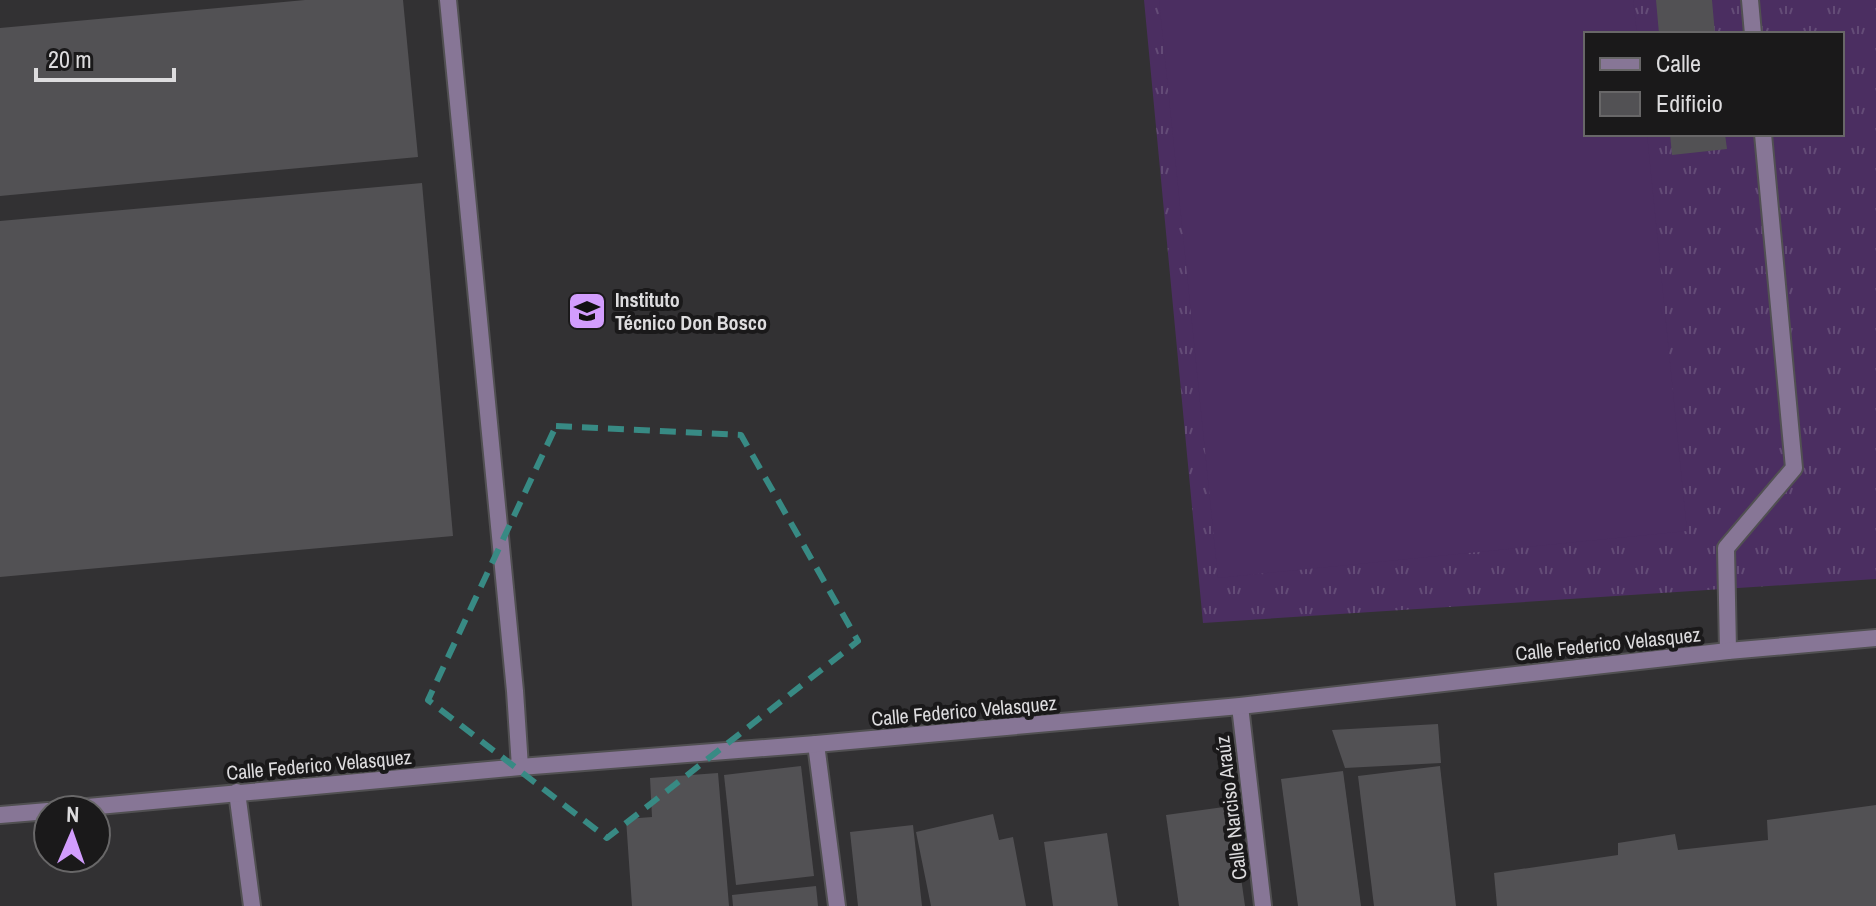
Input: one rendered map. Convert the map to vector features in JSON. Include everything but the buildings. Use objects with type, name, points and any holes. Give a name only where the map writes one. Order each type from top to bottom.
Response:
[{"type":"street","points":[[448,0],[520,767]]},
{"type":"street","points":[[1750,0],[1753,32]]},
{"type":"street","points":[[1728,651],[1726,548],[1794,468],[1763,136]]},
{"type":"street","name":"Calle Federico Velasquez","points":[[112,804],[1240,706],[1728,651],[1876,638]]},
{"type":"street","name":"Calle Narciso Araúz","points":[[1240,706],[1263,906]]},
{"type":"street","points":[[816,744],[837,906]]},
{"type":"street","points":[[237,792],[252,906]]},
{"type":"street","points":[[0,815],[32,812]]},
{"type":"highlighted area","points":[[556,426],[741,435],[858,641],[607,838],[428,700]]},
{"type":"green space","points":[[1144,0],[1876,0],[1876,579],[1203,623]]},
{"type":"green space","points":[[1159,0],[1633,0],[1637,32],[1584,32],[1584,136],[1647,136],[1687,531],[1218,578]]},
{"type":"place","name":"Instituto Técnico Don Bosco","points":[[587,311]]}]
